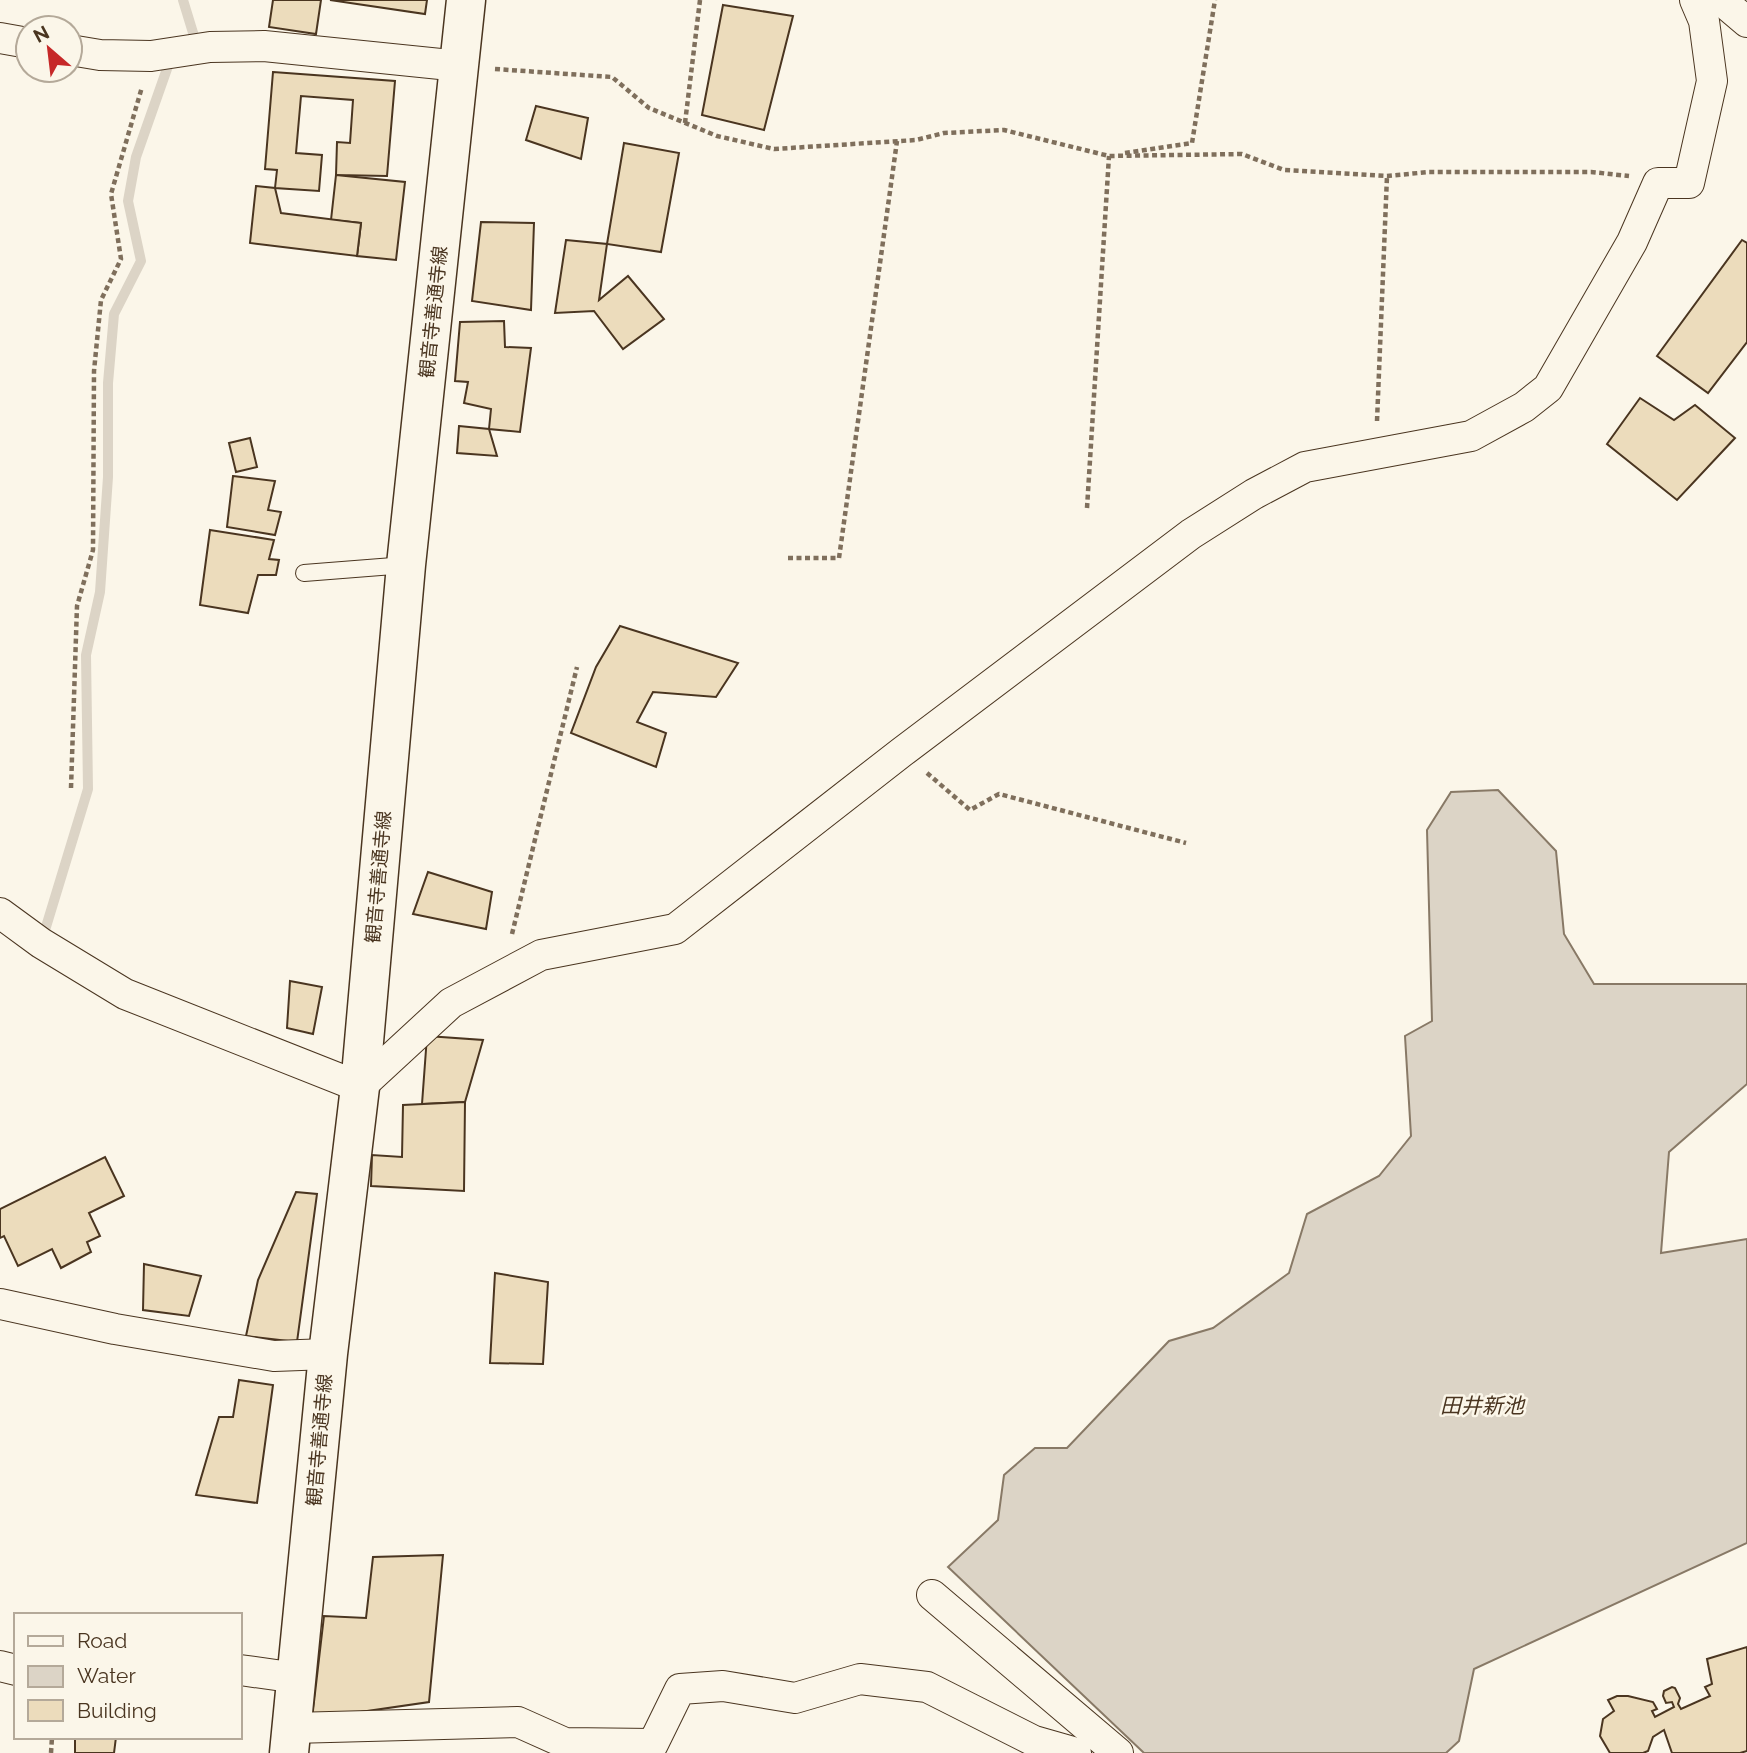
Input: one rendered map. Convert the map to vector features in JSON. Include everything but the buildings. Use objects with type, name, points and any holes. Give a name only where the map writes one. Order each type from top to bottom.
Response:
[{"type":"main road","name":"観音寺善通寺線","points":[[290,1741],[328,1354],[360,1087],[406,565],[466,0]]},
{"type":"street","points":[[0,913],[41,943],[125,994],[360,1087],[451,1003],[541,955],[675,929],[902,752],[1191,534],[1254,494],[1305,467],[1471,436],[1524,407],[1548,387],[1632,243],[1658,183],[1689,183],[1712,81],[1704,21],[1695,0]]},
{"type":"street","points":[[1721,0],[1747,22]]},
{"type":"street","points":[[84,52],[151,55],[210,47],[264,46],[460,66]]},
{"type":"street","points":[[0,1304],[115,1329],[274,1356],[328,1354]]},
{"type":"street","points":[[932,1595],[1118,1753]]},
{"type":"street","points":[[242,1670],[297,1678]]},
{"type":"street","points":[[290,1741],[518,1721],[565,1744],[602,1748],[653,1744],[680,1689],[723,1686],[795,1699],[860,1679],[928,1687],[1034,1741],[1076,1753]]},
{"type":"lane","points":[[304,573],[406,565]]},
{"type":"path","points":[[685,123],[700,0]]},
{"type":"path","points":[[1108,156],[1192,143],[1216,0]]},
{"type":"path","points":[[71,788],[77,606],[93,550],[95,359],[101,300],[121,259],[111,194],[151,55]]},
{"type":"path","points":[[460,66],[612,77],[649,108],[717,136],[774,149],[916,140],[944,133],[1004,130],[1108,156],[1242,154],[1284,170],[1387,176],[1429,172],[1591,172],[1689,183]]},
{"type":"path","points":[[788,558],[839,558],[897,141]]},
{"type":"path","points":[[1087,508],[1108,156]]},
{"type":"path","points":[[1376,454],[1387,176]]},
{"type":"path","points":[[501,976],[577,667]]},
{"type":"path","points":[[902,752],[970,810],[999,794],[1186,843]]},
{"type":"water","name":"田井新池","points":[[1498,790],[1556,851],[1564,934],[1594,984],[1747,984],[1747,1084],[1669,1152],[1661,1253],[1747,1239],[1747,1543],[1474,1669],[1459,1741],[1446,1753],[1144,1753],[948,1567],[998,1520],[1004,1475],[1035,1448],[1067,1448],[1169,1341],[1213,1328],[1289,1273],[1307,1214],[1379,1176],[1411,1136],[1405,1036],[1432,1021],[1427,830],[1451,792]]},
{"type":"waterway","points":[[183,0],[194,36]]},
{"type":"waterway","points":[[42,940],[88,789],[86,655],[100,592],[108,477],[108,383],[114,314],[141,261],[128,201],[136,157],[168,66]]}]
